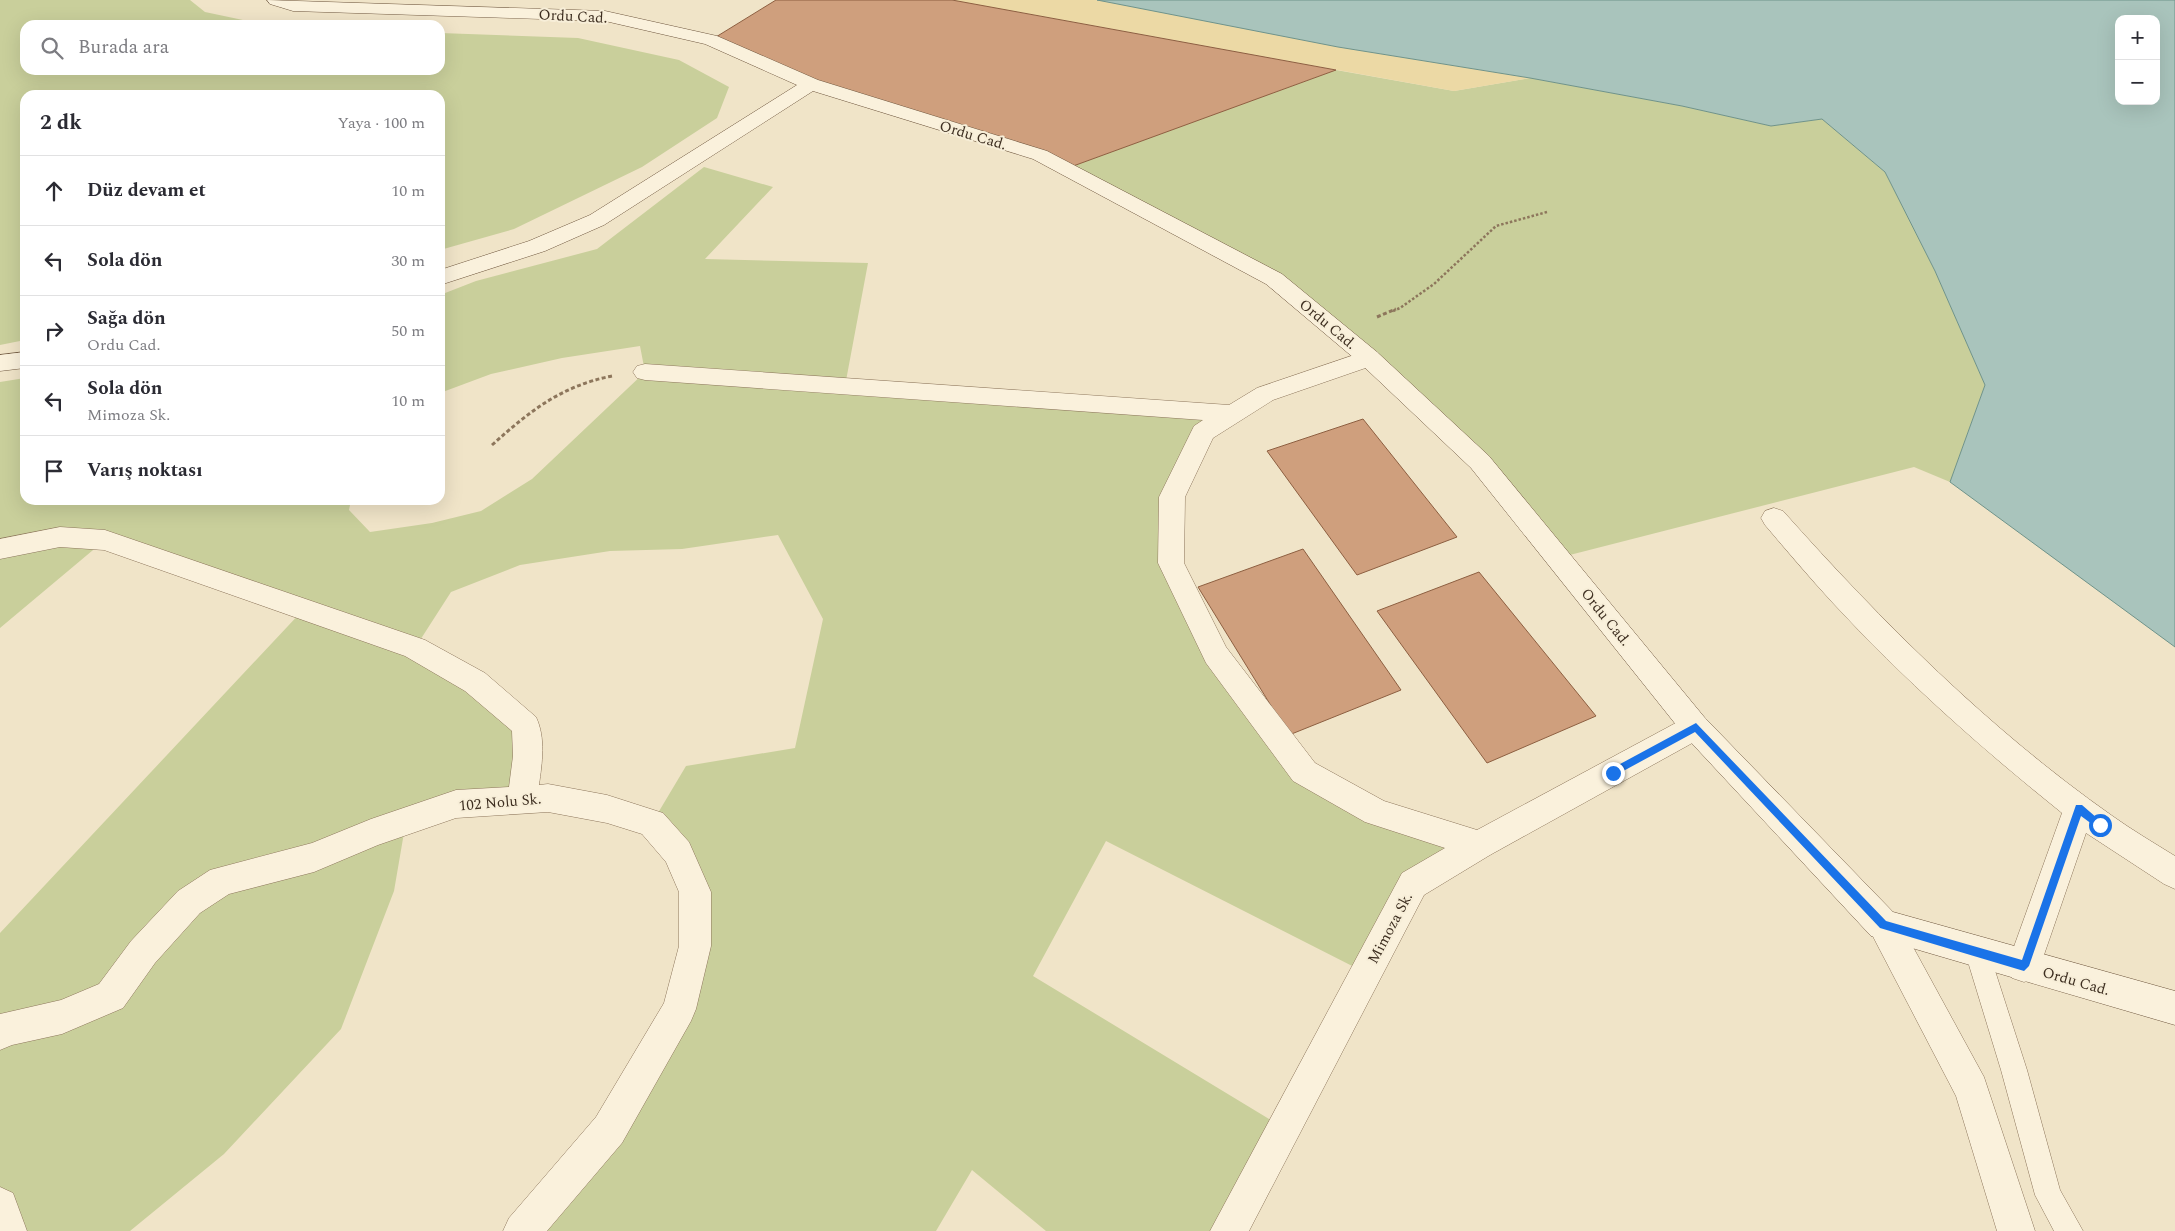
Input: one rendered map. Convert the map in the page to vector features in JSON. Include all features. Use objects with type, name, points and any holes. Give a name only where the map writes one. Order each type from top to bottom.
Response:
[{"type":"street","name":"Ordu Cad.","points":[[276,0],[293,6],[605,16],[711,40],[811,84],[1040,155],[1274,280],[1369,358],[1480,462],[1696,727],[1884,925],[2175,1008]]},
{"type":"street","points":[[445,276],[538,246],[597,220],[811,84]]},
{"type":"street","points":[[1369,358],[1265,394],[1203,432],[1172,497],[1171,563],[1216,655],[1304,772],[1376,812],[1479,845]]},
{"type":"street","points":[[0,363],[20,361]]},
{"type":"street","points":[[646,372],[1233,414]]},
{"type":"street","points":[[1774,518],[1842,595],[1940,691],[2004,749],[2100,825],[2175,874]]},
{"type":"street","points":[[0,549],[60,538],[105,540],[415,648],[475,682],[526,726],[528,756],[522,799]]},
{"type":"street","name":"Mimoza Sk.","points":[[1229,1231],[1414,884],[1479,845],[1696,727]]},
{"type":"street","name":"102 Nolu Sk.","points":[[0,1033],[3,1030],[62,1017],[111,996],[143,952],[189,902],[221,881],[314,857],[371,833],[456,804],[548,798],[607,809],[652,823],[678,852],[695,892],[695,946],[679,1009],[610,1130],[522,1231]]},
{"type":"street","points":[[2024,966],[2079,808]]},
{"type":"street","points":[[1884,925],[1972,1089],[2016,1231]]},
{"type":"street","points":[[0,1206],[8,1231]]},
{"type":"lane","points":[[1977,952],[2014,1070],[2048,1195],[2069,1231]]},
{"type":"path","points":[[1338,333],[1400,308],[1434,284],[1496,226],[1547,212]]},
{"type":"path","points":[[492,445],[531,410],[570,388],[606,377],[646,372]]},
{"type":"green space","points":[[0,0],[190,0],[205,12],[243,20],[20,20],[20,75],[445,75],[445,33],[578,38],[679,60],[729,87],[717,118],[642,167],[514,229],[445,249],[445,90],[20,90],[20,341],[0,345]]},
{"type":"green space","points":[[1336,70],[1454,91],[1530,78],[1682,106],[1771,126],[1822,119],[1885,172],[1935,271],[1985,385],[1950,482],[1914,467],[1558,558],[1480,462],[1274,280],[1065,169]]},
{"type":"green space","points":[[704,167],[773,187],[705,259],[868,263],[845,386],[1233,414],[1203,432],[1172,497],[1171,563],[1304,772],[1479,845],[1413,884],[1366,973],[1106,841],[1033,976],[1284,1128],[1229,1231],[1046,1231],[972,1170],[936,1231],[522,1231],[679,1009],[695,892],[652,823],[686,766],[795,748],[823,619],[778,535],[682,549],[610,551],[520,565],[451,592],[415,648],[526,726],[522,799],[406,821],[394,891],[341,1029],[224,1154],[130,1231],[8,1231],[0,1206],[0,933],[303,610],[105,540],[0,628],[0,382],[20,379],[20,505],[350,505],[349,510],[370,532],[432,523],[481,511],[532,479],[645,372],[640,346],[562,358],[491,374],[445,391],[445,293],[476,281],[597,249]]},
{"type":"sand","points":[[952,0],[1097,0],[1338,47],[1530,78],[1454,91]]},
{"type":"water","points":[[1097,0],[2175,0],[2175,647],[1950,482],[1985,385],[1935,271],[1885,172],[1822,119],[1771,126],[1682,106],[1530,78],[1338,47]]},
{"type":"building","points":[[776,0],[952,0],[1336,70],[1065,169],[811,84],[711,40]]},
{"type":"building","points":[[1363,419],[1457,537],[1357,575],[1267,451]]},
{"type":"building","points":[[1303,549],[1401,690],[1289,735],[1198,587]]},
{"type":"building","points":[[1479,572],[1596,716],[1487,763],[1377,611]]},
{"type":"route","points":[[1613,773],[1696,727],[1884,925],[2024,966],[2079,808],[2100,825]]}]
